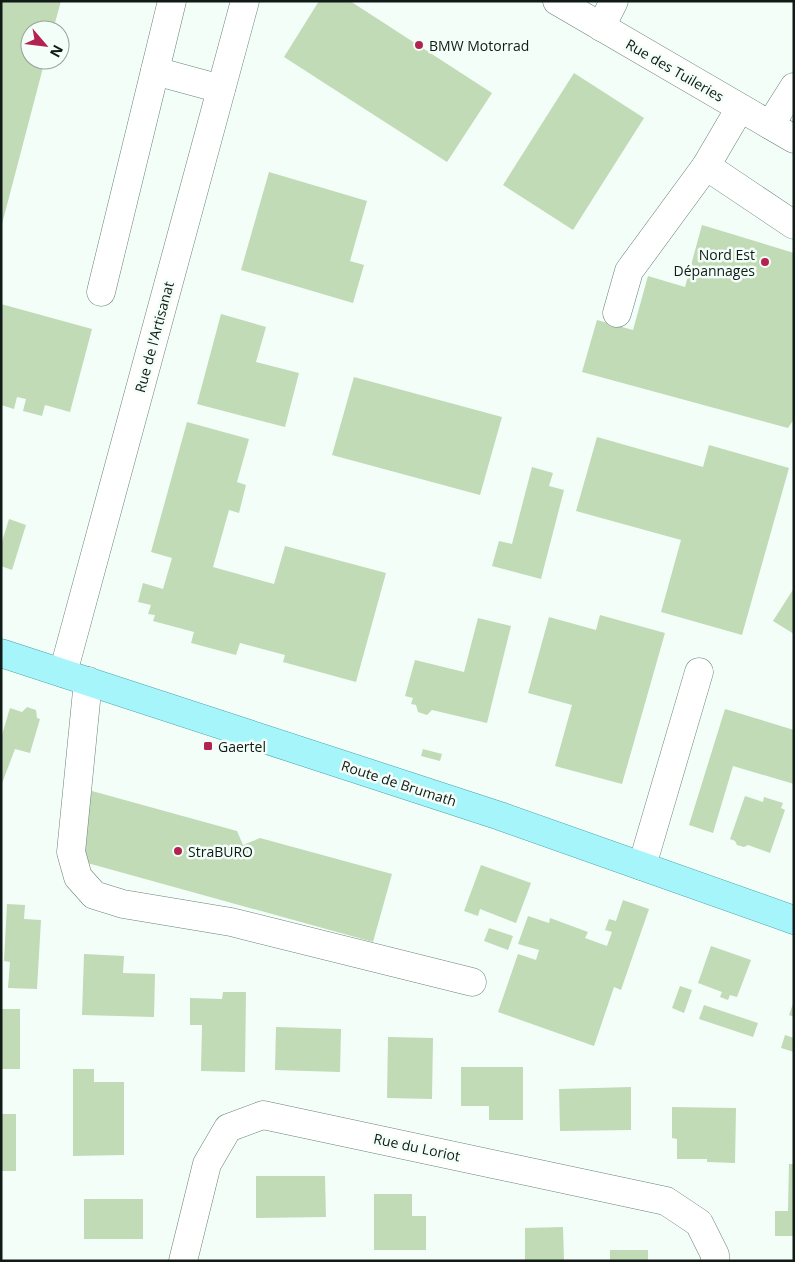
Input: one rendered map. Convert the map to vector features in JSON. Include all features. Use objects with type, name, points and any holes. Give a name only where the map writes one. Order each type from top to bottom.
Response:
[{"type":"main road","name":"Route de Brumath","points":[[1,653],[500,816],[794,920]]},
{"type":"street","points":[[101,292],[172,1]]},
{"type":"street","name":"Rue de l'Artisanat","points":[[245,1],[221,89],[75,677],[71,852],[78,877],[94,895],[123,904],[231,922],[472,982]]},
{"type":"street","name":"Rue des Tuileries","points":[[557,1],[794,139]]},
{"type":"street","points":[[601,27],[614,1]]},
{"type":"street","points":[[155,71],[221,89]]},
{"type":"street","points":[[770,125],[794,87]]},
{"type":"street","points":[[616,313],[628,271],[706,166],[740,108]]},
{"type":"street","points":[[706,166],[794,225]]},
{"type":"street","points":[[642,866],[699,672]]},
{"type":"street","name":"Rue du Loriot","points":[[183,1261],[207,1164],[228,1128],[263,1115],[666,1201],[699,1223],[715,1255],[715,1261]]},
{"type":"building","points":[[1,1],[61,1],[56,20],[20,20],[20,70],[42,70],[2,224]]},
{"type":"building","points":[[319,1],[350,1],[492,93],[447,162],[284,57]]},
{"type":"building","points":[[574,73],[644,118],[573,230],[503,185]]},
{"type":"building","points":[[269,172],[367,201],[350,261],[364,265],[353,303],[241,270]]},
{"type":"building","points":[[702,225],[794,253],[794,419],[788,428],[582,372],[597,320],[633,330],[648,276],[685,287]]},
{"type":"building","points":[[1,304],[92,329],[70,412],[45,405],[42,416],[23,411],[26,399],[17,397],[14,409],[1,405]]},
{"type":"building","points":[[221,314],[266,327],[256,362],[299,373],[285,427],[197,404]]},
{"type":"building","points":[[354,377],[502,417],[480,495],[332,455]]},
{"type":"building","points":[[187,422],[249,439],[237,482],[246,485],[239,513],[229,510],[213,567],[274,584],[285,546],[386,573],[356,682],[283,662],[285,655],[240,643],[236,655],[191,643],[194,632],[153,621],[155,615],[148,614],[151,605],[138,602],[143,583],[163,589],[172,558],[151,552]]},
{"type":"building","points":[[597,437],[703,467],[709,445],[789,468],[742,635],[661,612],[681,540],[576,511]]},
{"type":"building","points":[[532,467],[553,473],[549,486],[564,490],[541,579],[492,566],[499,541],[512,544]]},
{"type":"building","points":[[9,519],[26,525],[12,570],[1,566],[1,545]]},
{"type":"building","points":[[794,588],[794,634],[773,621]]},
{"type":"building","points":[[600,615],[665,633],[622,784],[555,766],[572,705],[528,693],[549,617],[596,630]]},
{"type":"building","points":[[478,618],[511,626],[487,723],[432,710],[427,715],[418,712],[416,705],[411,704],[413,698],[405,696],[415,660],[464,672]]},
{"type":"building","points":[[27,707],[36,710],[37,718],[40,719],[30,753],[15,749],[1,786],[1,738],[10,708],[22,712]]},
{"type":"building","points":[[725,709],[794,730],[794,784],[733,766],[713,833],[689,825]]},
{"type":"building","points":[[423,749],[442,754],[440,761],[421,756]]},
{"type":"building","points":[[92,791],[237,831],[243,845],[260,838],[392,874],[373,942],[73,859]]},
{"type":"building","points":[[745,796],[763,802],[764,797],[783,803],[781,808],[785,810],[770,853],[748,845],[744,847],[737,845],[735,841],[730,839]]},
{"type":"building","points":[[481,865],[531,883],[516,923],[480,909],[478,916],[464,911]]},
{"type":"building","points":[[623,900],[649,909],[621,990],[614,987],[594,1046],[498,1012],[518,954],[536,960],[539,950],[518,944],[528,916],[549,923],[550,918],[588,932],[585,938],[607,946],[612,932],[605,930],[609,919],[616,921]]},
{"type":"building","points":[[7,904],[25,905],[24,919],[41,920],[37,989],[8,988],[10,962],[4,961]]},
{"type":"building","points":[[489,928],[513,936],[508,950],[484,941]]},
{"type":"building","points":[[711,946],[751,960],[737,997],[730,995],[728,1000],[720,997],[722,992],[698,983]]},
{"type":"building","points":[[84,954],[124,956],[123,973],[155,974],[154,1017],[82,1015]]},
{"type":"building","points":[[680,986],[692,990],[684,1013],[672,1008]]},
{"type":"building","points":[[223,992],[246,992],[245,1072],[201,1071],[202,1025],[190,1025],[190,998],[222,999]]},
{"type":"building","points":[[794,1001],[794,1017],[789,1015]]},
{"type":"building","points":[[704,1005],[758,1023],[753,1037],[699,1019]]},
{"type":"building","points":[[1,1009],[20,1009],[20,1069],[1,1069]]},
{"type":"building","points":[[276,1027],[341,1029],[340,1072],[275,1070]]},
{"type":"building","points":[[785,1035],[794,1038],[794,1052],[781,1048]]},
{"type":"building","points":[[388,1037],[433,1038],[432,1099],[387,1098]]},
{"type":"building","points":[[461,1067],[523,1067],[523,1120],[489,1120],[489,1106],[461,1106]]},
{"type":"building","points":[[73,1069],[94,1069],[94,1082],[124,1082],[124,1155],[73,1156]]},
{"type":"building","points":[[631,1087],[631,1130],[560,1131],[559,1089]]},
{"type":"building","points":[[672,1107],[736,1108],[735,1163],[707,1162],[707,1159],[677,1159],[677,1139],[672,1138]]},
{"type":"building","points":[[1,1114],[16,1114],[16,1171],[1,1171]]},
{"type":"building","points":[[789,1164],[794,1164],[794,1236],[775,1236],[775,1211],[788,1211]]},
{"type":"building","points":[[256,1176],[325,1176],[326,1217],[256,1218]]},
{"type":"building","points":[[374,1194],[412,1194],[412,1216],[426,1216],[426,1250],[374,1250]]},
{"type":"building","points":[[84,1199],[143,1199],[143,1239],[84,1239]]},
{"type":"building","points":[[563,1227],[564,1261],[525,1261],[525,1228]]},
{"type":"building","points":[[610,1250],[648,1250],[648,1261],[610,1261]]},
{"type":"place","name":"BMW Motorrad","points":[[419,45]]},
{"type":"place","name":"Nord Est Dépannages","points":[[765,262]]},
{"type":"place","name":"Gaertel","points":[[208,746]]},
{"type":"place","name":"StraBURO","points":[[178,851]]}]
